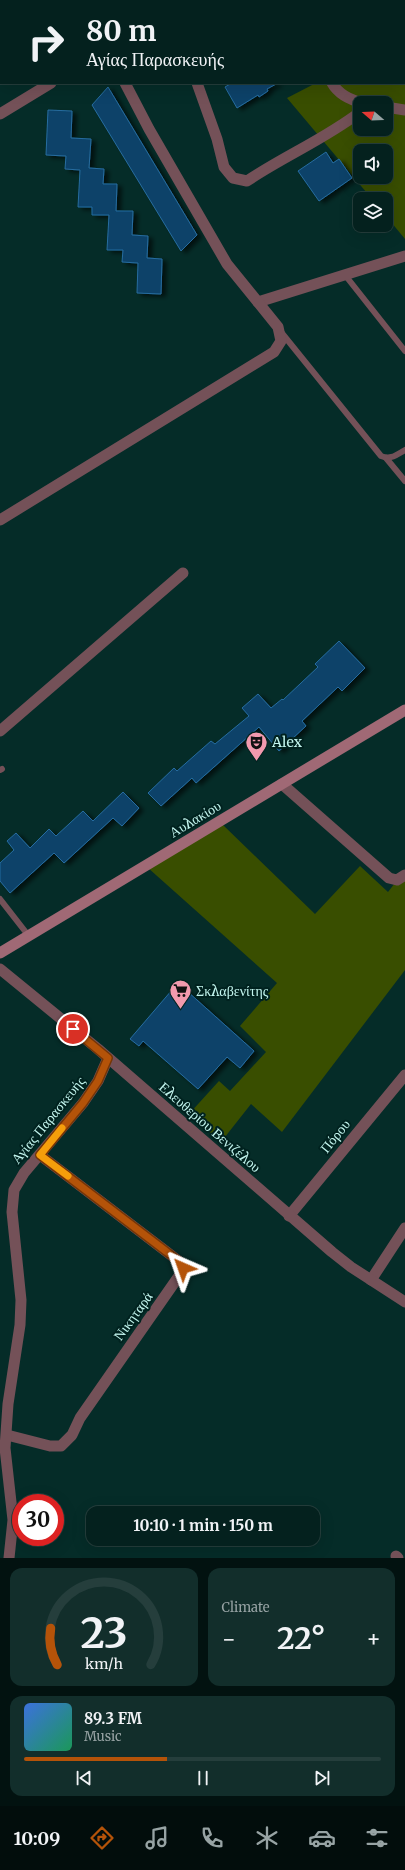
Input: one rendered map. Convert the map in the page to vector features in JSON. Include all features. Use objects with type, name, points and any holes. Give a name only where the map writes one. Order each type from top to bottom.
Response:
[{"type":"main road","name":"Αυλακίου","points":[[0,953],[405,710]]},
{"type":"street","points":[[0,114],[49,84]]},
{"type":"street","points":[[0,520],[274,352],[281,341],[278,328],[227,264],[149,129],[126,84]]},
{"type":"street","points":[[197,84],[217,139],[224,167],[233,178],[248,181],[269,166],[340,127],[353,117]]},
{"type":"street","points":[[333,84],[339,92],[353,101]]},
{"type":"street","points":[[0,107],[12,106]]},
{"type":"street","points":[[393,107],[405,110]]},
{"type":"street","points":[[258,302],[405,256]]},
{"type":"street","points":[[0,732],[183,573]]},
{"type":"street","points":[[282,784],[389,878],[397,880],[405,875]]},
{"type":"street","name":"Ελευθερίου Βενιζέλου","points":[[0,969],[108,1058],[289,1216],[351,1267],[405,1302]]},
{"type":"street","name":"Αγίας Παρασκευής","points":[[9,1558],[13,1520],[3,1449],[7,1435],[8,1404],[20,1324],[21,1300],[12,1212],[14,1190],[24,1173],[83,1103],[98,1081],[108,1058]]},
{"type":"street","name":"Πόρου","points":[[289,1216],[405,1075]]},
{"type":"street","name":"Νικηταρά","points":[[7,1435],[50,1446],[61,1446],[72,1435],[80,1418],[183,1268],[180,1262],[40,1155]]},
{"type":"street","points":[[371,1280],[405,1228]]},
{"type":"lane","points":[[345,275],[405,351]]},
{"type":"lane","points":[[278,328],[381,456],[392,458],[405,450]]},
{"type":"lane","points":[[386,458],[405,481]]},
{"type":"lane","points":[[0,899],[28,935]]},
{"type":"green space","points":[[314,84],[405,84],[405,239],[393,224],[393,192],[366,192],[359,184],[393,184],[393,144],[353,144],[353,176],[287,98]]},
{"type":"green space","points":[[222,824],[315,914],[360,866],[388,892],[405,870],[405,970],[282,1132],[251,1104],[221,1142],[189,1114],[219,1081],[230,1091],[266,1052],[240,1026],[277,983],[147,867]]},
{"type":"building","points":[[230,84],[276,84],[267,89],[268,91],[259,97],[258,95],[237,108],[225,87]]},
{"type":"building","points":[[108,87],[197,235],[181,251],[92,105]]},
{"type":"building","points":[[48,110],[72,111],[71,138],[91,139],[89,168],[104,169],[103,184],[117,184],[116,211],[133,211],[132,235],[148,236],[147,258],[162,259],[161,294],[137,293],[138,263],[122,262],[123,250],[107,250],[109,215],[92,215],[92,207],[78,207],[80,170],[65,169],[66,156],[46,155]]},
{"type":"building","points":[[326,152],[333,163],[339,159],[352,178],[319,201],[298,171]]},
{"type":"building","points":[[339,641],[365,668],[342,691],[338,687],[302,721],[306,726],[279,751],[259,727],[196,783],[192,778],[161,806],[148,793],[174,768],[177,771],[211,741],[215,744],[249,716],[242,708],[258,694],[271,708],[282,699],[283,700],[318,667],[315,664]]},
{"type":"building","points":[[123,792],[139,808],[122,826],[113,818],[64,863],[54,853],[10,893],[0,881],[0,863],[14,850],[7,841],[16,833],[30,848],[49,829],[56,836],[83,811],[93,821]]},
{"type":"building","name":"Σκλαβενίτης","points":[[178,983],[254,1051],[240,1068],[227,1057],[198,1089],[143,1041],[139,1046],[130,1039]]},
{"type":"slow traffic","points":[[62,1128],[40,1155],[68,1176]]},
{"type":"place","name":"Alex","points":[[256,762]]},
{"type":"place","name":"Σκλαβενίτης","points":[[181,1010]]},
{"type":"route","points":[[73,1029],[108,1058],[98,1081],[83,1103],[40,1155],[180,1262],[183,1268]]}]
